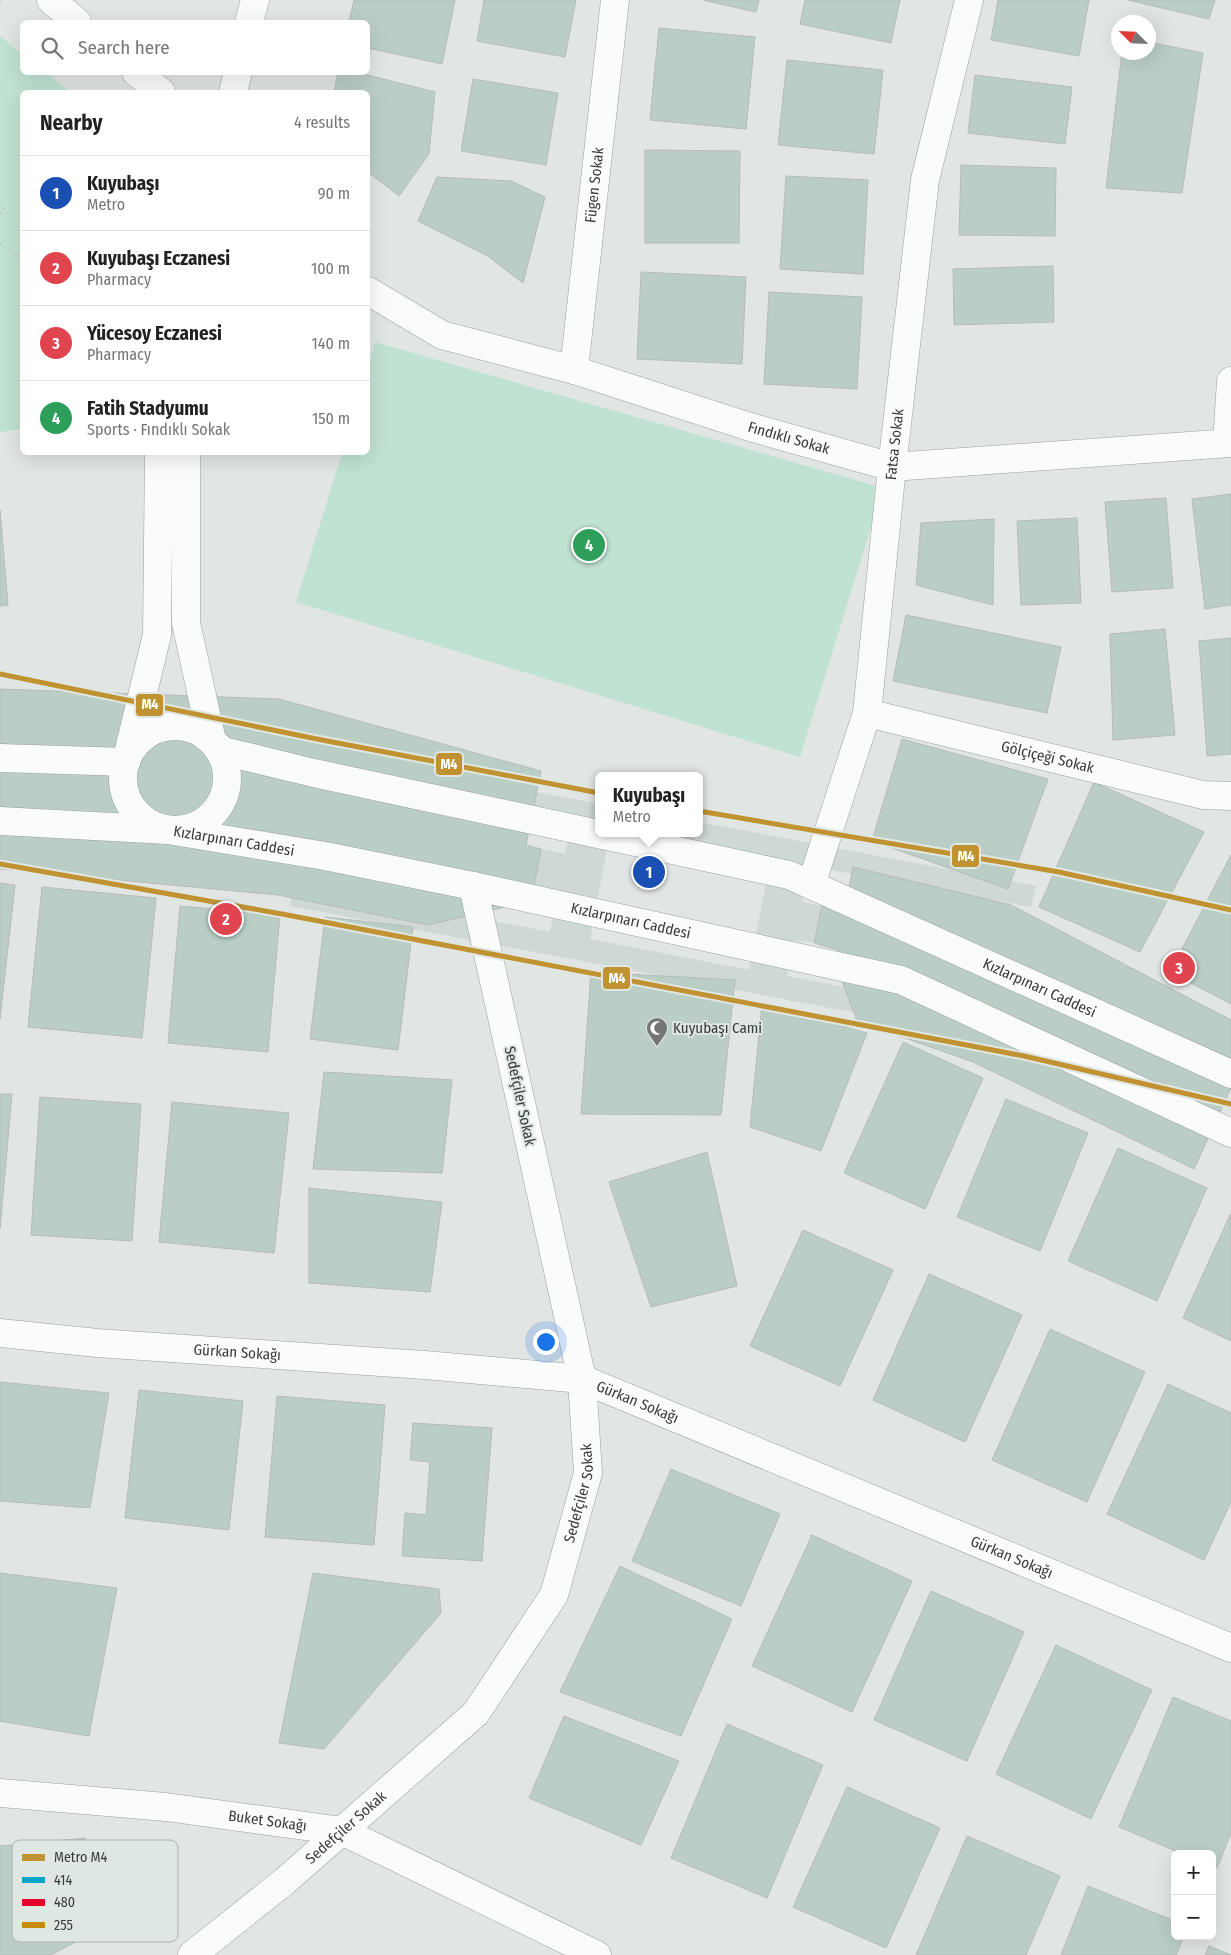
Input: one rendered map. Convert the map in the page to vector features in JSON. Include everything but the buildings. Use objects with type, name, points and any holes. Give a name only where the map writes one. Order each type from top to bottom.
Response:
[{"type":"street","points":[[51,0],[75,20]]},
{"type":"street","points":[[249,20],[254,0]]},
{"type":"street","name":"Fügen Sokak","points":[[574,370],[615,0]]},
{"type":"street","name":"Fatsa Sokak","points":[[811,885],[866,713],[925,180],[969,0]]},
{"type":"street","points":[[140,75],[158,90]]},
{"type":"street","points":[[234,90],[237,75]]},
{"type":"street","name":"Fındıklı Sokak","points":[[370,292],[442,335],[574,370],[750,427],[892,467],[1229,443]]},
{"type":"street","points":[[1229,443],[1231,381]]},
{"type":"street","points":[[159,455],[157,635],[123,775],[124,790],[132,808],[145,821],[168,830],[183,830],[196,826],[210,817],[221,804],[226,789],[227,773],[223,758],[212,741],[186,623],[186,455]]},
{"type":"street","name":"Gölçiçeği Sokak","points":[[866,713],[1204,795],[1231,796]]},
{"type":"street","points":[[126,762],[132,750],[142,738],[156,730],[172,726],[188,727],[212,741]]},
{"type":"street","name":"Kızlarpınarı Caddesi","points":[[212,741],[223,751],[258,760],[595,833]]},
{"type":"street","points":[[0,758],[126,762]]},
{"type":"street","name":"Kızlarpınarı Caddesi","points":[[0,821],[168,830],[325,856],[473,886],[901,980],[1231,1133]]},
{"type":"street","name":"Kızlarpınarı Caddesi","points":[[614,837],[789,875],[1231,1074]]},
{"type":"street","name":"Sedefçiler Sokak","points":[[192,1955],[285,1881],[476,1713],[554,1595],[588,1473],[582,1380],[473,886]]},
{"type":"street","name":"Gürkan Sokağı","points":[[0,1333],[97,1343],[425,1366],[582,1380],[1231,1648]]},
{"type":"street","name":"Buket Sokağı","points":[[0,1792],[166,1807],[342,1831],[597,1955]]},
{"type":"path","points":[[0,205],[4,209],[0,216]]},
{"type":"path","points":[[0,244],[20,257]]},
{"type":"path","points":[[405,751],[486,775]]},
{"type":"path","points":[[68,866],[263,885]]},
{"type":"path","points":[[868,1010],[934,1032]]},
{"type":"shaded area","points":[[319,751],[595,803],[595,837],[609,837],[590,939],[749,970],[771,859],[655,837],[703,837],[703,823],[1036,886],[1031,907],[968,895],[1006,1041],[290,906]],"holes":[[[423,794],[572,822],[565,854],[541,849],[534,886],[558,892],[550,932],[402,903]],[[809,866],[929,888],[907,999],[787,976],[794,940],[814,943],[822,906],[802,902]]]},
{"type":"green space","points":[[0,36],[20,52],[20,75],[49,75],[67,90],[20,90],[20,429],[0,432]]},
{"type":"green space","points":[[375,342],[883,488],[800,757],[296,602],[341,455],[370,455],[370,361]]},
{"type":"metro line","name":"M4","points":[[0,674],[317,739],[595,792]]},
{"type":"metro line","name":"M4","points":[[703,812],[1059,872],[1231,910]]},
{"type":"metro line","name":"M4","points":[[0,864],[282,914],[1024,1056],[1231,1104]]},
{"type":"place","name":"Fatih Stadyumu","points":[[589,545]]},
{"type":"place","name":"Kuyubaşı","points":[[649,872]]},
{"type":"place","name":"Kuyubaşı Eczanesi","points":[[226,919]]},
{"type":"place","name":"Yücesoy Eczanesi","points":[[1179,968]]},
{"type":"place","name":"Kuyubaşı Cami","points":[[657,1047]]}]
